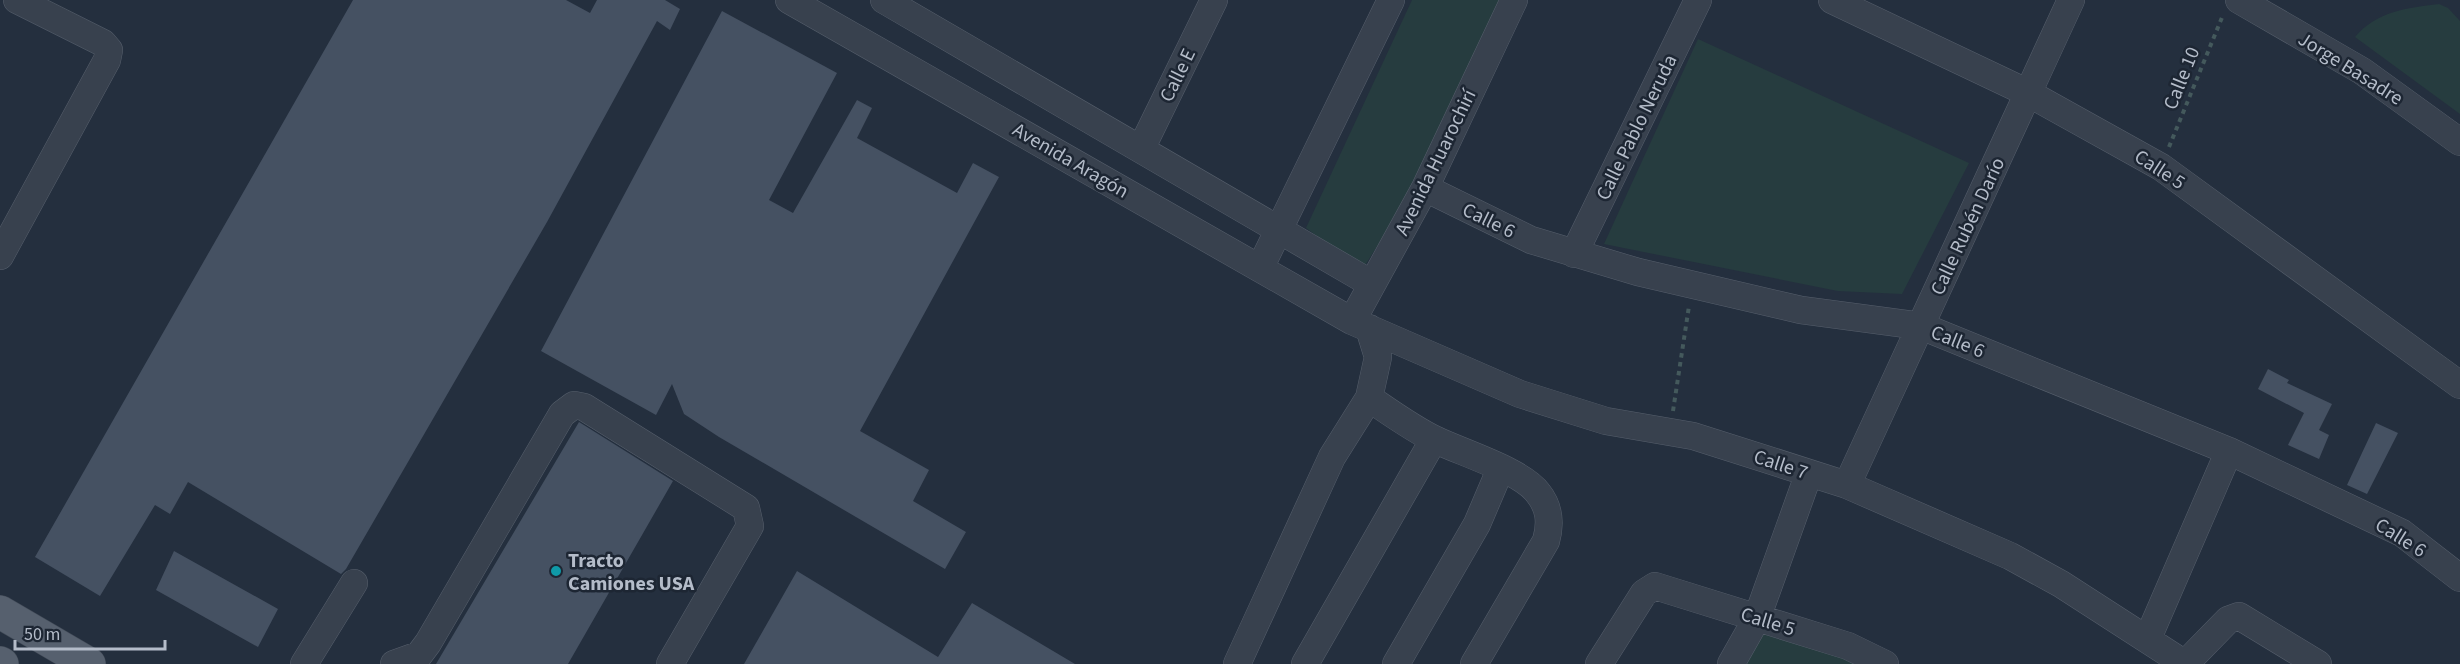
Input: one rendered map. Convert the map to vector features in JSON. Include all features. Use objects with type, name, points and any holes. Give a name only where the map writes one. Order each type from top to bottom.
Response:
[{"type":"main road","points":[[0,612],[89,664]]},
{"type":"street","points":[[0,256],[107,60],[109,50],[103,44],[17,0]]},
{"type":"street","name":"Avenida Aragón","points":[[789,0],[1361,324]]},
{"type":"street","points":[[884,0],[1372,284]]},
{"type":"street","name":"Calle E","points":[[1141,149],[1214,0]]},
{"type":"street","points":[[1260,268],[1391,0]]},
{"type":"street","name":"Avenida Huarochirí","points":[[1361,324],[1372,284],[1425,188],[1514,0]]},
{"type":"street","name":"Calle Pablo Neruda","points":[[1574,254],[1698,0]]},
{"type":"street","name":"Calle 5","points":[[1832,0],[2028,93],[2161,167],[2460,385]]},
{"type":"street","name":"Calle Rubén Darío","points":[[1847,485],[2071,0]]},
{"type":"street","name":"Jorge Basadre","points":[[2232,5],[2362,71],[2460,142]]},
{"type":"street","name":"Calle 6","points":[[1425,188],[1531,240],[1574,254],[1801,310],[1921,326],[2229,451],[2402,533],[2460,578]]},
{"type":"street","points":[[1237,664],[1332,458],[1370,398],[1378,357],[1361,324]]},
{"type":"street","name":"Calle 7","points":[[1361,324],[1520,394],[1606,421],[1693,436],[1847,485],[2010,556],[2148,638],[2177,662]]},
{"type":"street","points":[[1370,398],[1434,439],[1500,470],[1525,479],[1538,493],[1547,508],[1550,525],[1546,541],[1474,664]]},
{"type":"street","points":[[394,664],[419,654],[428,643],[562,414],[574,405],[584,407],[746,508],[750,518],[750,526],[670,664]]},
{"type":"street","points":[[1305,664],[1434,439]]},
{"type":"street","points":[[2148,638],[2229,451]]},
{"type":"street","points":[[1396,664],[1477,524],[1500,470]]},
{"type":"street","points":[[1731,664],[1757,618],[1809,473]]},
{"type":"street","points":[[304,664],[354,583]]},
{"type":"street","name":"Calle 5","points":[[1599,664],[1649,588],[1655,586],[1848,646],[1885,664]]},
{"type":"street","points":[[2177,662],[2228,620],[2239,616],[2318,664]]},
{"type":"path","name":"Calle 10","points":[[2161,167],[2232,5]]},
{"type":"path","points":[[1670,432],[1693,285]]},
{"type":"green space","points":[[1412,0],[1502,0],[1420,179],[1362,270],[1306,228]]},
{"type":"green space","points":[[2439,4],[2448,8],[2460,21],[2460,114],[2355,37],[2373,21],[2393,12]]},
{"type":"green space","points":[[1698,39],[1969,163],[1902,294],[1838,291],[1604,244]]},
{"type":"green space","points":[[1758,627],[1858,664],[1738,664]]},
{"type":"building","points":[[353,0],[566,0],[590,13],[597,0],[665,0],[680,9],[670,30],[657,21],[547,222],[346,569],[341,574],[188,482],[170,514],[155,505],[100,596],[35,557]]},
{"type":"building","points":[[722,11],[837,73],[769,200],[793,213],[857,100],[872,108],[857,138],[957,193],[973,163],[999,177],[860,431],[929,470],[913,501],[966,532],[945,569],[719,437],[684,414],[672,384],[656,415],[541,351]]},
{"type":"building","points":[[2268,369],[2289,380],[2287,383],[2332,404],[2319,430],[2329,435],[2319,459],[2288,445],[2304,413],[2258,389]]},
{"type":"building","name":"Tracto Camiones USA","points":[[579,422],[673,481],[568,664],[436,664]]},
{"type":"building","points":[[2376,423],[2398,433],[2367,494],[2347,485]]},
{"type":"building","points":[[174,551],[278,609],[258,647],[156,590]]},
{"type":"building","points":[[797,571],[938,657],[972,603],[1075,664],[744,664]]},
{"type":"place","name":"Tracto Camiones USA","points":[[556,571]]}]
